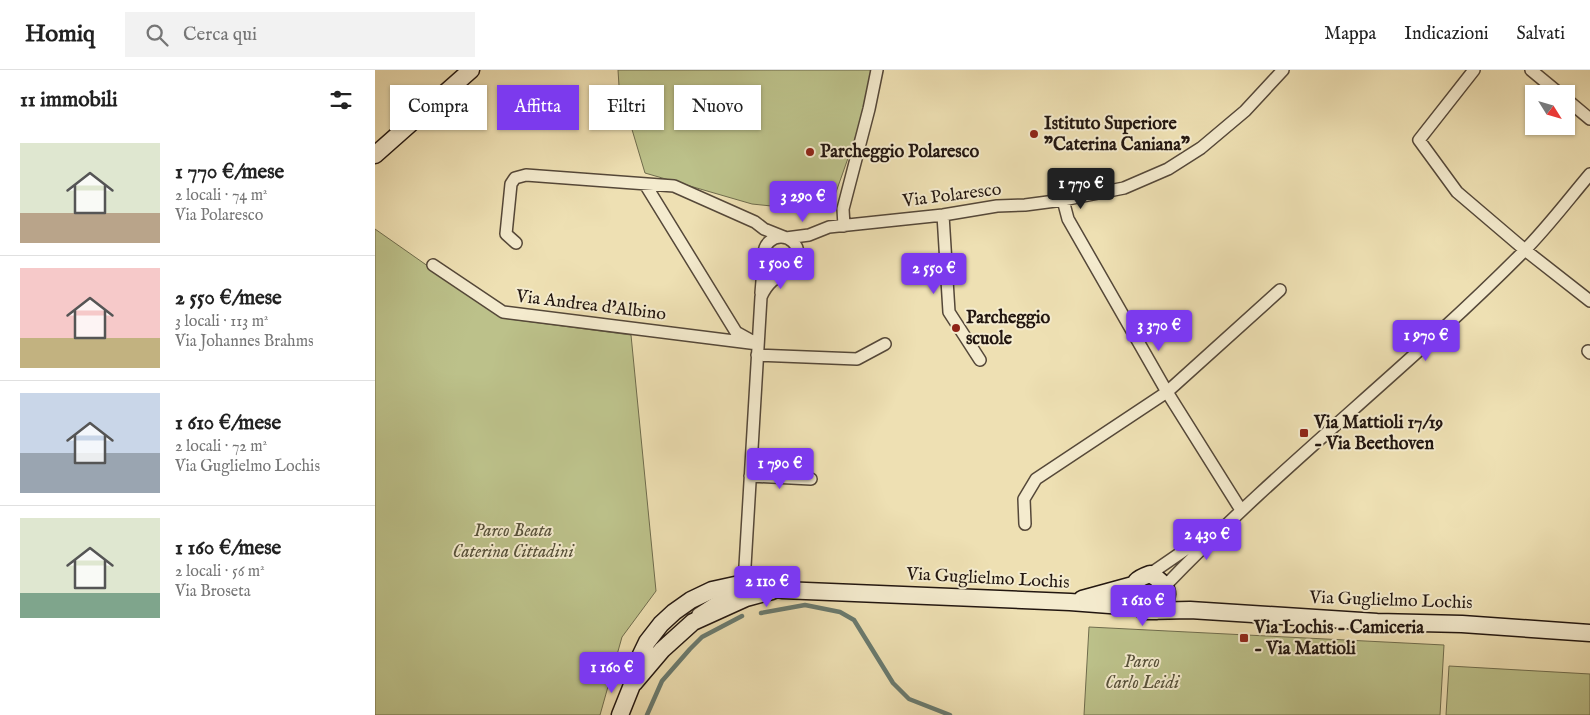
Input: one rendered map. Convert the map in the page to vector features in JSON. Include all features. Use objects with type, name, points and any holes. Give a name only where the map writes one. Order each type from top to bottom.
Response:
[{"type":"street","points":[[375,155],[471,70]]},
{"type":"street","points":[[844,226],[843,209],[877,70]]},
{"type":"street","name":"Via Polaresco","points":[[764,252],[770,241],[779,237],[809,235],[829,227],[943,215],[997,206],[1025,205],[1063,200],[1123,188],[1168,169],[1201,148],[1245,111],[1283,70]]},
{"type":"street","points":[[1474,70],[1419,140],[1457,192],[1525,250],[1590,301]]},
{"type":"street","points":[[1531,70],[1549,85]]},
{"type":"street","points":[[1575,106],[1590,119]]},
{"type":"street","points":[[516,243],[506,234],[511,184],[515,178],[526,174],[674,186],[785,237],[796,245],[798,250],[797,261]]},
{"type":"street","points":[[1157,611],[1163,605],[1166,590],[1231,519],[1473,301],[1525,250],[1590,174]]},
{"type":"street","points":[[645,184],[736,332],[757,350],[857,360],[885,344]]},
{"type":"street","points":[[1063,200],[1068,219],[1167,392],[1241,510]]},
{"type":"street","points":[[943,215],[949,312],[980,360]]},
{"type":"street","points":[[755,222],[763,237],[766,263],[773,270],[779,272],[788,270]]},
{"type":"street","points":[[761,297],[765,288],[772,280],[788,270],[797,261],[807,242],[823,230]]},
{"type":"street","points":[[745,591],[757,350],[764,252]]},
{"type":"street","name":"Via Andrea d'Albino","points":[[433,265],[503,312],[757,350]]},
{"type":"street","points":[[1025,524],[1025,499],[1037,479],[1167,392],[1280,290]]},
{"type":"street","points":[[750,476],[811,479]]},
{"type":"street","points":[[1137,607],[1131,596],[1133,585],[1138,578],[1150,574],[1231,519]]},
{"type":"street","points":[[1150,574],[1160,579],[1166,590],[1190,610]]},
{"type":"street","points":[[1070,602],[1133,585]]},
{"type":"street","points":[[620,715],[632,685],[634,669],[647,642],[661,624],[674,612],[712,590],[745,591]]},
{"type":"street","name":"Via Guglielmo Lochis","points":[[745,591],[782,590],[1070,602],[1137,607],[1146,612],[1190,610],[1377,622],[1462,624],[1590,633]]},
{"type":"street","points":[[632,685],[662,650],[693,622],[745,591]]},
{"type":"green space","points":[[618,70],[871,70],[865,110],[829,212],[752,204],[645,173],[632,130],[664,130],[664,85],[619,85]]},
{"type":"green space","name":"Parco Beata Caterina Cittadini","points":[[375,229],[502,318],[631,335],[656,591],[622,637],[600,715],[375,715]]},
{"type":"green space","points":[[1146,580],[1158,589],[1157,596],[1148,601],[1139,597],[1138,587]]},
{"type":"green space","name":"Parco Carlo Leidi","points":[[1089,627],[1444,645],[1440,715],[1084,715]]},
{"type":"green space","points":[[1449,666],[1590,674],[1590,715],[1446,715]]},
{"type":"waterway","points":[[761,613],[805,605],[840,612],[854,620],[893,683],[909,699],[950,715]]},
{"type":"waterway","points":[[647,715],[662,681],[690,649],[702,637],[742,616]]},
{"type":"place","name":"Istituto Superiore \"Caterina Caniana\"","points":[[1034,134]]},
{"type":"place","name":"Parcheggio Polaresco","points":[[810,152]]},
{"type":"place","name":"Parcheggio scuole","points":[[956,328]]},
{"type":"place","name":"Via Mattioli 17/19 - Via Beethoven","points":[[1304,433]]},
{"type":"place","name":"Via Lochis - Camiceria - Via Mattioli","points":[[1244,638]]}]
